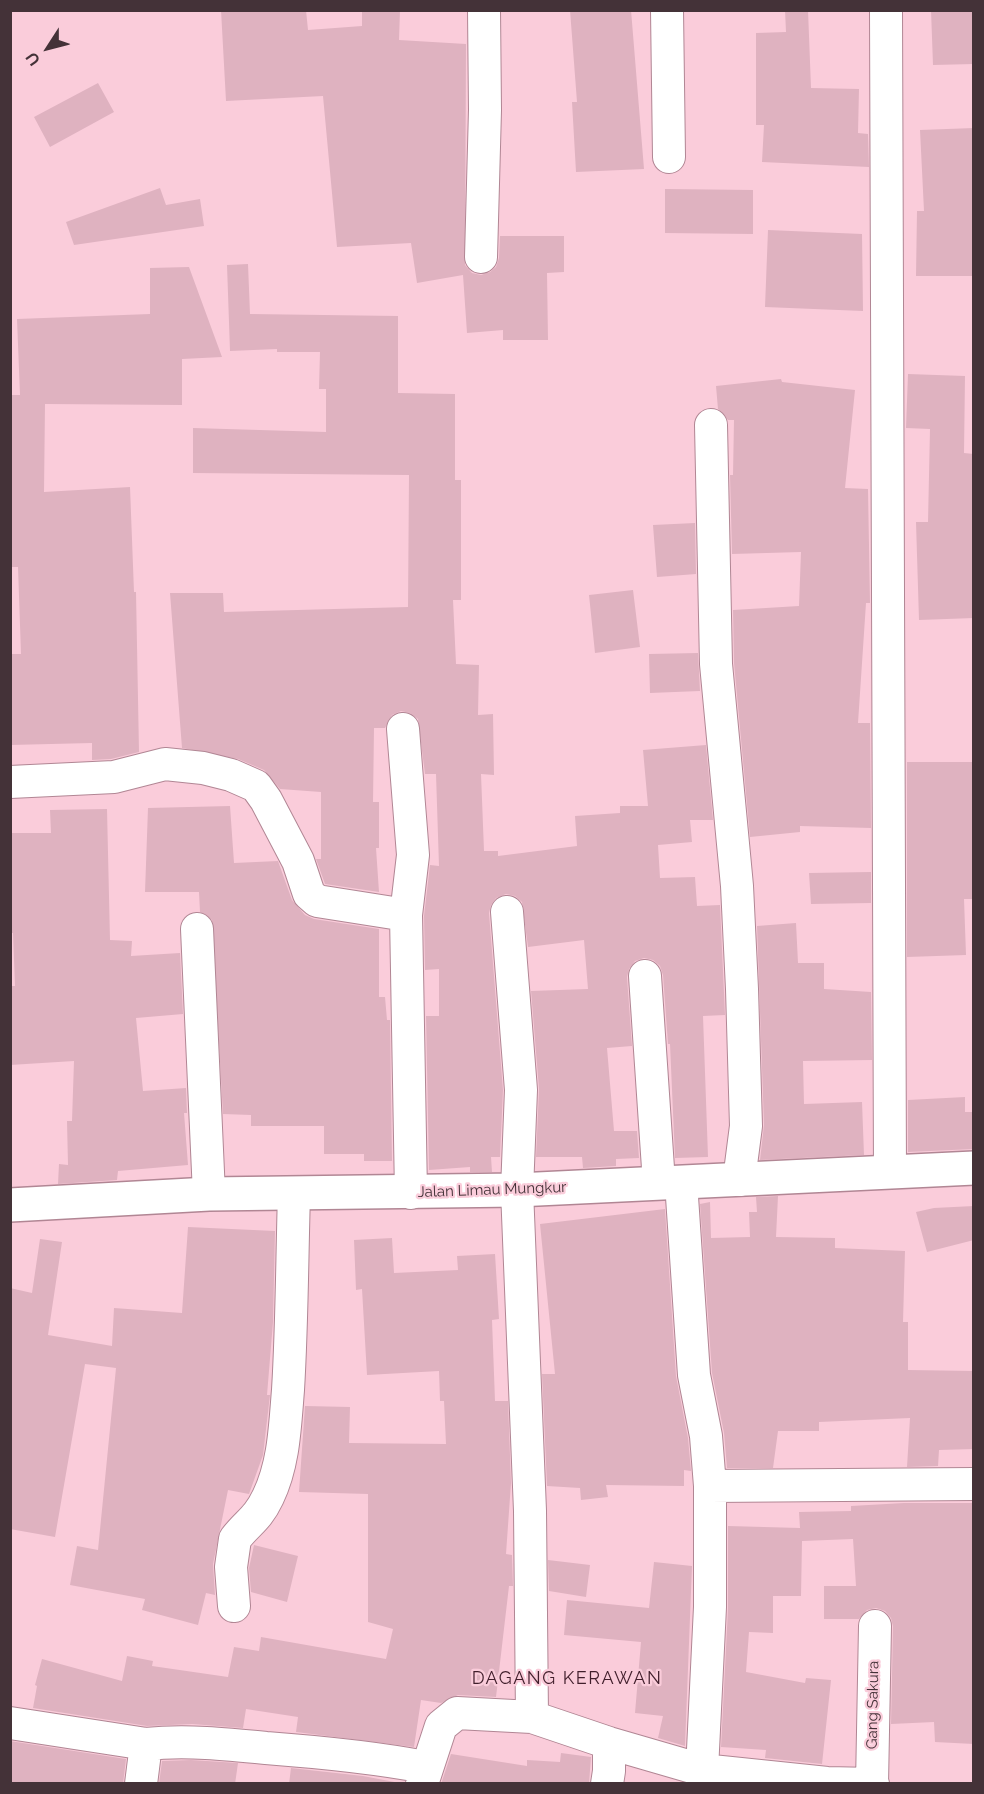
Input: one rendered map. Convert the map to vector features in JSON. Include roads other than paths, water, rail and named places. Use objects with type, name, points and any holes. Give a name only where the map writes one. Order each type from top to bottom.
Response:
[{"type":"street","points":[[482,257],[485,110],[484,10]]},
{"type":"street","points":[[667,10],[669,157]]},
{"type":"street","points":[[886,10],[890,1172]]},
{"type":"street","points":[[711,425],[716,664],[737,886],[742,989],[746,1126],[739,1180]]},
{"type":"street","points":[[403,729],[413,855],[406,915],[411,1192]]},
{"type":"street","points":[[10,782],[114,777],[165,764],[203,768],[231,775],[255,786],[266,800],[298,861],[309,894],[317,901],[406,915]]},
{"type":"street","points":[[507,912],[521,1090],[517,1190],[530,1511],[532,1717]]},
{"type":"street","points":[[197,929],[209,1194]]},
{"type":"street","points":[[645,976],[694,1375],[711,1486],[710,1607],[703,1777]]},
{"type":"street","name":"Jalan Limau Mungkur","points":[[10,1204],[209,1194],[517,1190],[974,1168]]},
{"type":"street","points":[[234,1606],[231,1567],[235,1539],[256,1519],[269,1496],[278,1470],[285,1430],[291,1343],[294,1194]]},
{"type":"street","points":[[711,1486],[974,1484]]},
{"type":"street","name":"Gang Sakura","points":[[873,1784],[874,1626]]},
{"type":"street","points":[[10,1723],[146,1744],[168,1741],[369,1757],[424,1775],[441,1726],[457,1713],[532,1717],[703,1777],[873,1784]]},
{"type":"street","points":[[607,1784],[609,1743]]},
{"type":"street","points":[[141,1784],[146,1744]]},
{"type":"district","name":"DAGANG KERAWAN","points":[[567,1679]]}]
